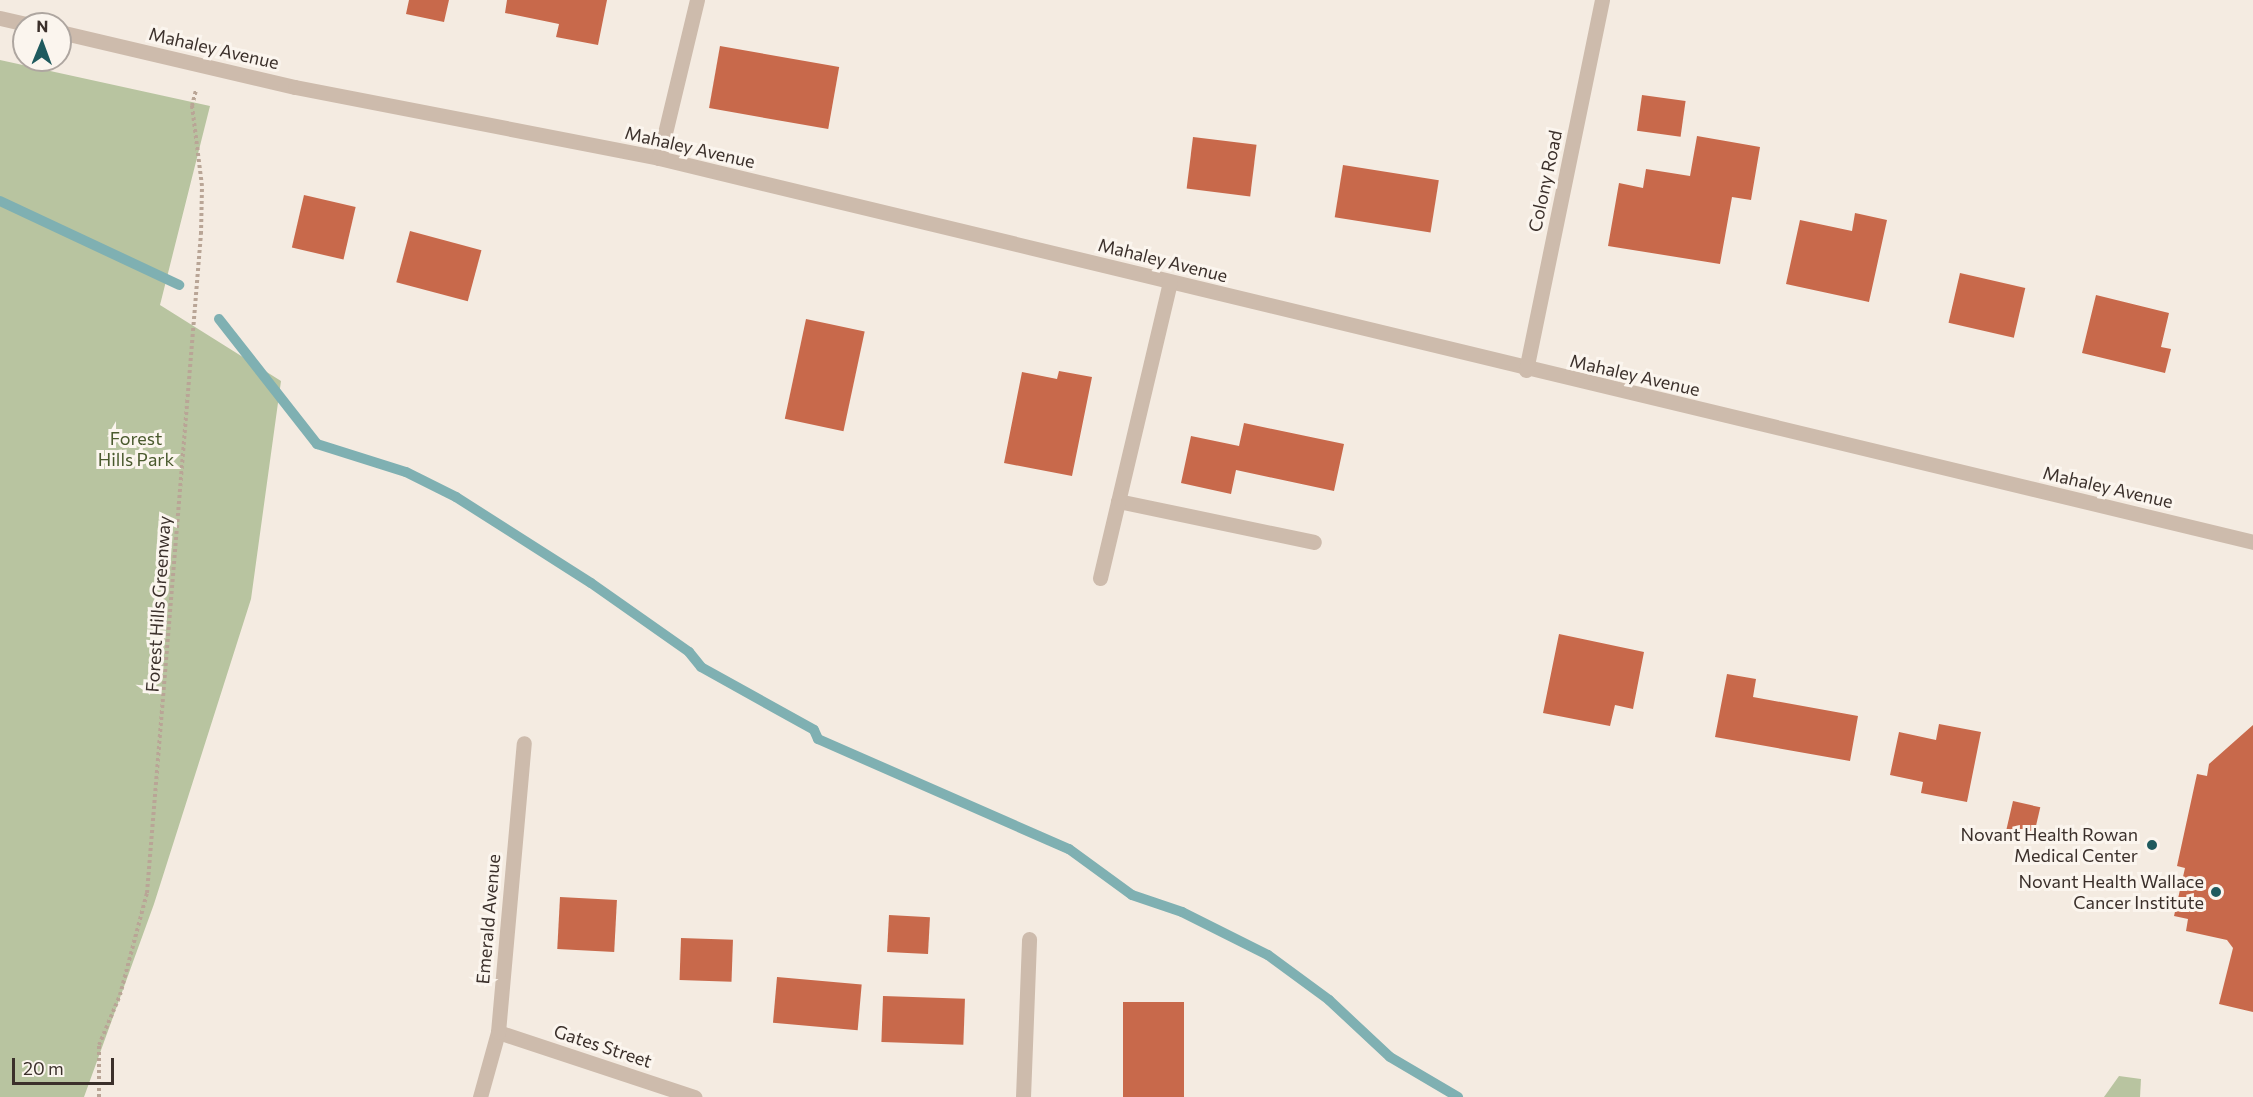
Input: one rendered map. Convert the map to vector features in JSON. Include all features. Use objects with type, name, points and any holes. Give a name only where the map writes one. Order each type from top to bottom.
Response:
[{"type":"street","points":[[659,158],[696,0]]},
{"type":"street","name":"Colony Road","points":[[1526,370],[1602,0]]},
{"type":"street","name":"Mahaley Avenue","points":[[72,35],[295,87],[659,158],[1526,370],[2253,542]]},
{"type":"street","points":[[1100,578],[1170,282]]},
{"type":"street","points":[[1118,501],[1314,543]]},
{"type":"street","name":"Emerald Avenue","points":[[480,1097],[498,1032],[524,743]]},
{"type":"street","points":[[1023,1097],[1029,939]]},
{"type":"street","name":"Gates Street","points":[[498,1032],[695,1097]]},
{"type":"path","name":"Forest Hills Greenway","points":[[99,1097],[99,1045],[124,985],[147,893],[201,234],[202,186],[192,106]]},
{"type":"green space","name":"Forest Hills Park","points":[[0,60],[12,63],[12,72],[55,72],[210,106],[160,305],[281,381],[251,599],[154,904],[84,1097],[0,1097]]},
{"type":"green space","points":[[2119,1076],[2141,1079],[2140,1097],[2104,1097]]},
{"type":"building","points":[[409,0],[449,0],[444,22],[406,14]]},
{"type":"building","points":[[507,0],[607,0],[598,45],[556,37],[559,24],[505,13]]},
{"type":"building","points":[[720,46],[839,67],[828,129],[709,108]]},
{"type":"building","points":[[1642,95],[1686,101],[1681,137],[1637,131]]},
{"type":"building","points":[[1697,136],[1760,147],[1751,200],[1732,197],[1720,264],[1608,246],[1619,183],[1643,188],[1646,169],[1690,176]]},
{"type":"building","points":[[1193,137],[1257,145],[1250,196],[1187,189]]},
{"type":"building","points":[[1343,165],[1439,180],[1431,233],[1335,217]]},
{"type":"building","points":[[304,195],[356,207],[343,260],[292,248]]},
{"type":"building","points":[[1855,213],[1887,220],[1869,302],[1786,284],[1800,220],[1852,231]]},
{"type":"building","points":[[410,231],[481,250],[468,301],[396,282]]},
{"type":"building","points":[[1960,273],[2025,288],[2014,338],[1949,323]]},
{"type":"building","points":[[2096,295],[2169,313],[2161,347],[2171,349],[2165,373],[2082,353]]},
{"type":"building","points":[[806,319],[865,331],[843,431],[785,419]]},
{"type":"building","points":[[1059,371],[1092,377],[1072,476],[1004,463],[1022,372],[1057,379]]},
{"type":"building","points":[[1244,423],[1344,444],[1334,491],[1236,470],[1231,494],[1181,483],[1191,436],[1239,446]]},
{"type":"building","points":[[1559,634],[1644,652],[1633,709],[1615,705],[1610,726],[1543,713]]},
{"type":"building","points":[[1727,674],[1756,679],[1753,697],[1858,716],[1850,761],[1715,737]]},
{"type":"building","points":[[1939,724],[1981,732],[1967,802],[1921,793],[1923,782],[1890,775],[1899,732],[1936,740]]},
{"type":"building","name":"Novant Health Wallace Cancer Institute","points":[[2253,725],[2253,1012],[2219,1004],[2233,948],[2227,940],[2186,931],[2188,919],[2174,916],[2185,868],[2177,866],[2197,774],[2207,776],[2209,764]]},
{"type":"building","points":[[2013,801],[2040,807],[2034,837],[2006,830]]},
{"type":"building","points":[[560,897],[617,900],[614,952],[557,949]]},
{"type":"building","points":[[889,915],[930,917],[928,954],[887,952]]},
{"type":"building","points":[[681,938],[733,940],[732,982],[680,980]]},
{"type":"building","points":[[777,977],[862,984],[858,1030],[773,1023]]},
{"type":"building","points":[[883,996],[965,999],[963,1045],[881,1042]]},
{"type":"building","points":[[1123,1002],[1184,1002],[1184,1097],[1123,1097]]},
{"type":"waterway","points":[[0,201],[179,285]]},
{"type":"waterway","points":[[219,319],[317,444],[406,472],[456,497],[591,583],[689,652],[701,667],[814,730],[818,739],[1069,849],[1132,895],[1182,912],[1268,955],[1329,1000],[1390,1057],[1458,1097]]},
{"type":"place","name":"Novant Health Rowan Medical Center","points":[[2152,845]]},
{"type":"place","name":"Novant Health Wallace Cancer Institute","points":[[2216,892]]}]
